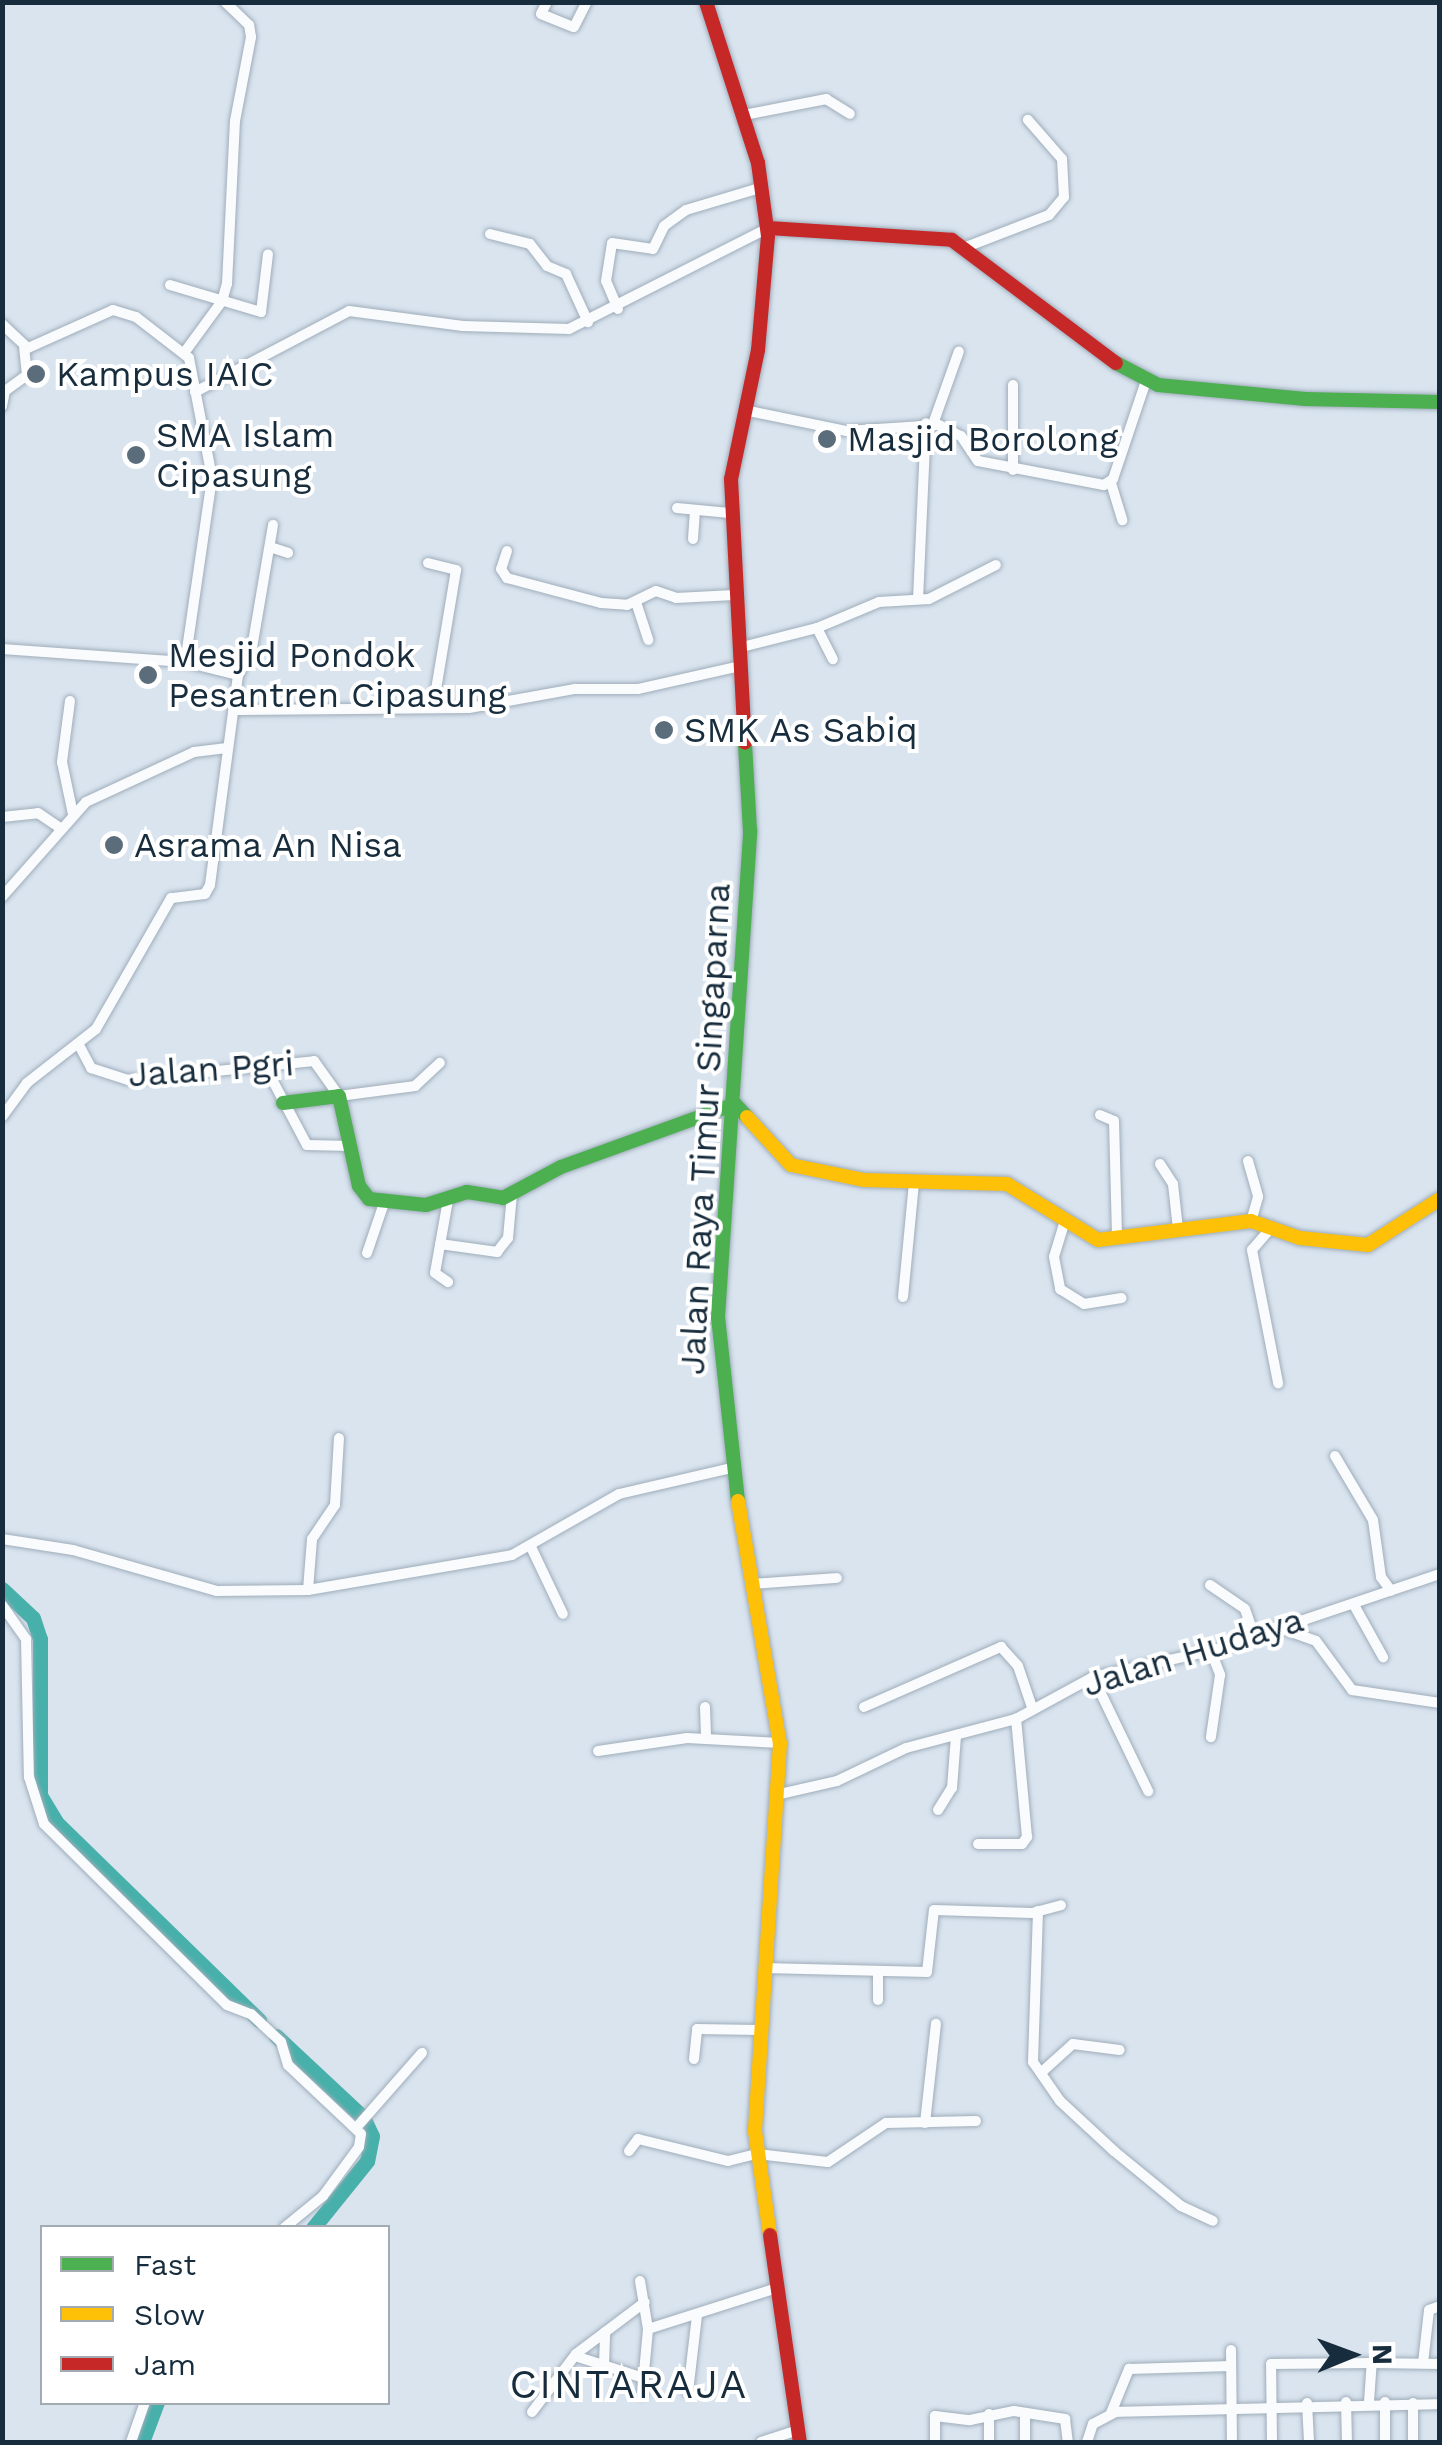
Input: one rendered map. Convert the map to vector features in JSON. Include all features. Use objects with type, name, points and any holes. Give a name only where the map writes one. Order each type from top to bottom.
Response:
[{"type":"main road","name":"Jalan Raya Timur Singaparna","points":[[706,2],[744,115],[763,186],[768,228],[767,289],[730,513],[750,831],[729,1104],[718,1317],[732,1468],[780,1743],[780,1790],[758,2030],[757,2154],[774,2290],[799,2436]]},
{"type":"main road","points":[[768,228],[944,238],[966,246],[1146,381],[1290,398],[1440,402]]},
{"type":"main road","points":[[284,1103],[339,1096],[359,1186],[369,1199],[384,1203],[448,1200],[466,1192],[499,1198],[561,1167],[729,1104],[744,1108],[791,1165],[914,1182],[1007,1184],[1086,1237],[1117,1238],[1251,1221],[1326,1243],[1368,1245],[1440,1199]]},
{"type":"street","points":[[184,352],[222,301],[234,211],[235,120],[251,37],[250,26],[225,2]]},
{"type":"street","points":[[547,2],[541,14],[574,28],[587,2]]},
{"type":"street","points":[[744,115],[826,99],[850,114]]},
{"type":"street","points":[[966,246],[1049,215],[1064,197],[1062,159],[1028,120]]},
{"type":"street","points":[[618,310],[606,281],[612,243],[653,249],[664,226],[686,210],[763,186]]},
{"type":"street","points":[[195,392],[349,311],[515,330],[588,322],[618,310],[768,228]]},
{"type":"street","points":[[490,234],[530,244],[547,266],[566,274],[588,322]]},
{"type":"street","points":[[170,285],[261,312],[268,254]]},
{"type":"street","points":[[28,348],[112,310],[136,317],[184,352],[212,478],[186,662]]},
{"type":"street","points":[[2,324],[28,348],[27,376],[5,392],[2,406]]},
{"type":"street","points":[[918,599],[929,423],[958,350]]},
{"type":"street","points":[[1122,520],[1111,483],[1146,381]]},
{"type":"street","points":[[1012,385],[1012,470]]},
{"type":"street","points":[[744,410],[846,432],[929,423],[961,436],[978,461],[1081,484],[1111,483]]},
{"type":"street","points":[[677,508],[730,513]]},
{"type":"street","points":[[692,538],[695,510]]},
{"type":"street","points":[[2,1117],[38,1072],[80,1046],[171,898],[205,894],[210,886],[227,748],[238,710],[238,675],[252,648],[272,525]]},
{"type":"street","points":[[270,547],[288,553]]},
{"type":"street","points":[[507,552],[501,569],[507,578],[601,603],[636,602],[656,591],[676,598],[734,596]]},
{"type":"street","points":[[428,563],[456,570],[433,708]]},
{"type":"street","points":[[738,648],[816,628],[879,602],[918,599],[996,565]]},
{"type":"street","points":[[636,602],[648,640]]},
{"type":"street","points":[[816,628],[833,659]]},
{"type":"street","points":[[2,649],[186,662],[238,675]]},
{"type":"street","points":[[238,710],[504,704],[575,689],[638,689],[740,666]]},
{"type":"street","points":[[70,702],[62,762],[74,814]]},
{"type":"street","points":[[2,898],[60,828],[94,797],[194,752],[227,748]]},
{"type":"street","points":[[2,816],[38,813],[60,828]]},
{"type":"street","name":"Jalan Pgri","points":[[80,1046],[90,1068],[128,1080],[314,1061],[339,1096]]},
{"type":"street","points":[[339,1096],[414,1086],[440,1064]]},
{"type":"street","points":[[266,1068],[307,1145],[352,1146]]},
{"type":"street","points":[[1100,1115],[1114,1120],[1117,1238]]},
{"type":"street","points":[[1248,1161],[1258,1197],[1251,1221]]},
{"type":"street","points":[[1160,1164],[1173,1184],[1178,1229]]},
{"type":"street","points":[[903,1297],[914,1182]]},
{"type":"street","points":[[440,1244],[497,1252],[508,1238],[512,1194]]},
{"type":"street","points":[[448,1200],[435,1273],[448,1282]]},
{"type":"street","points":[[368,1253],[384,1203]]},
{"type":"street","points":[[1064,1224],[1054,1257],[1060,1289],[1084,1304],[1122,1298]]},
{"type":"street","points":[[1271,1228],[1252,1250],[1278,1383]]},
{"type":"street","points":[[308,1590],[312,1539],[335,1505],[339,1438]]},
{"type":"street","points":[[1335,1456],[1373,1520],[1382,1577],[1391,1591]]},
{"type":"street","points":[[2,1539],[73,1550],[204,1589],[258,1595],[492,1560],[531,1547],[619,1494],[732,1468]]},
{"type":"street","points":[[531,1547],[563,1614]]},
{"type":"street","name":"Jalan Hudaya","points":[[780,1790],[837,1781],[906,1748],[1016,1719],[1093,1677],[1210,1651],[1440,1574]]},
{"type":"street","points":[[753,1584],[837,1578]]},
{"type":"street","points":[[1210,1585],[1245,1609],[1254,1635]]},
{"type":"street","points":[[1354,1604],[1383,1658]]},
{"type":"street","points":[[2,1605],[26,1639],[29,1777],[44,1824],[217,1996],[236,2012],[251,2014],[280,2042],[288,2065],[361,2122]]},
{"type":"street","points":[[1276,1627],[1316,1641],[1352,1690],[1440,1703]]},
{"type":"street","points":[[864,1707],[1002,1647],[1018,1666],[1034,1710]]},
{"type":"street","points":[[1210,1651],[1220,1675],[1212,1737]]},
{"type":"street","points":[[1093,1677],[1148,1791]]},
{"type":"street","points":[[706,1707],[706,1738]]},
{"type":"street","points":[[978,1844],[1022,1844],[1027,1837],[1016,1719]]},
{"type":"street","points":[[938,1810],[954,1779],[956,1736]]},
{"type":"street","points":[[598,1751],[706,1738],[744,1746],[780,1743]]},
{"type":"street","points":[[764,1968],[878,1974],[929,1971],[934,1910],[1038,1912],[1062,1905]]},
{"type":"street","points":[[1038,1912],[1032,2052],[1060,2101],[1181,2206],[1213,2221]]},
{"type":"street","points":[[878,1974],[878,2000]]},
{"type":"street","points":[[926,2123],[936,2024]]},
{"type":"street","points":[[694,2060],[698,2029],[758,2030]]},
{"type":"street","points":[[1044,2070],[1073,2044],[1120,2050]]},
{"type":"street","points":[[288,2225],[312,2208],[347,2164],[362,2141],[361,2122],[422,2053]]},
{"type":"street","points":[[628,2151],[638,2139],[728,2161],[757,2154],[828,2162],[886,2123],[976,2121]]},
{"type":"street","points":[[640,2281],[648,2329],[642,2394]]},
{"type":"street","points":[[648,2329],[774,2290]]},
{"type":"street","points":[[532,2412],[575,2356],[645,2302]]},
{"type":"street","points":[[1424,2364],[1429,2310],[1440,2306]]},
{"type":"street","points":[[688,2392],[697,2315]]},
{"type":"street","points":[[604,2365],[605,2332]]},
{"type":"street","points":[[1230,2350],[1232,2442]]},
{"type":"street","points":[[575,2356],[644,2378]]},
{"type":"street","points":[[1272,2442],[1274,2361],[1440,2364]]},
{"type":"street","points":[[1370,2402],[1372,2363]]},
{"type":"street","points":[[1111,2413],[1129,2369],[1231,2366]]},
{"type":"street","points":[[1346,2402],[1347,2442]]},
{"type":"street","points":[[1384,2402],[1385,2442]]},
{"type":"street","points":[[1307,2403],[1308,2442]]},
{"type":"street","points":[[1087,2442],[1093,2424],[1111,2413],[1231,2411],[1307,2403],[1440,2404]]},
{"type":"street","points":[[1413,2403],[1413,2442]]},
{"type":"street","points":[[131,2442],[144,2405]]},
{"type":"street","points":[[989,2414],[989,2442]]},
{"type":"street","points":[[935,2442],[935,2416],[970,2420],[989,2414],[1065,2419],[1068,2442]]},
{"type":"street","points":[[1025,2417],[1025,2442]]},
{"type":"street","points":[[761,2442],[799,2436]]},
{"type":"waterway","points":[[2,1589],[33,1618],[40,1639],[40,1795],[56,1822],[259,2020]]},
{"type":"waterway","points":[[276,2036],[363,2117],[372,2136],[367,2161],[315,2225]]},
{"type":"waterway","points":[[142,2442],[156,2405]]},
{"type":"traffic: fast","points":[[1116,363],[1158,385],[1305,399],[1440,402]]},
{"type":"traffic: fast","points":[[738,1501],[718,1317],[750,831],[745,743]]},
{"type":"traffic: fast","points":[[283,1103],[339,1096],[359,1186],[369,1199],[426,1205],[467,1192],[503,1198],[561,1167],[735,1104],[747,1117]]},
{"type":"traffic: slow","points":[[747,1117],[791,1165],[864,1180],[1007,1184],[1098,1240],[1251,1221],[1300,1238],[1368,1245],[1440,1199]]},
{"type":"traffic: slow","points":[[738,1501],[780,1743],[755,2131],[770,2235]]},
{"type":"traffic: jam","points":[[706,2],[758,163],[768,236],[758,350],[731,479],[745,743]]},
{"type":"traffic: jam","points":[[768,228],[952,240],[1116,363]]},
{"type":"traffic: jam","points":[[770,2235],[800,2442]]},
{"type":"place","name":"Kampus IAIC","points":[[36,374]]},
{"type":"place","name":"Masjid Borolong","points":[[827,439]]},
{"type":"place","name":"SMA Islam Cipasung","points":[[136,455]]},
{"type":"place","name":"Mesjid Pondok Pesantren Cipasung","points":[[148,675]]},
{"type":"place","name":"SMK As Sabiq","points":[[664,730]]},
{"type":"place","name":"Asrama An Nisa","points":[[114,845]]},
{"type":"district","name":"CINTARAJA","points":[[629,2385]]}]
